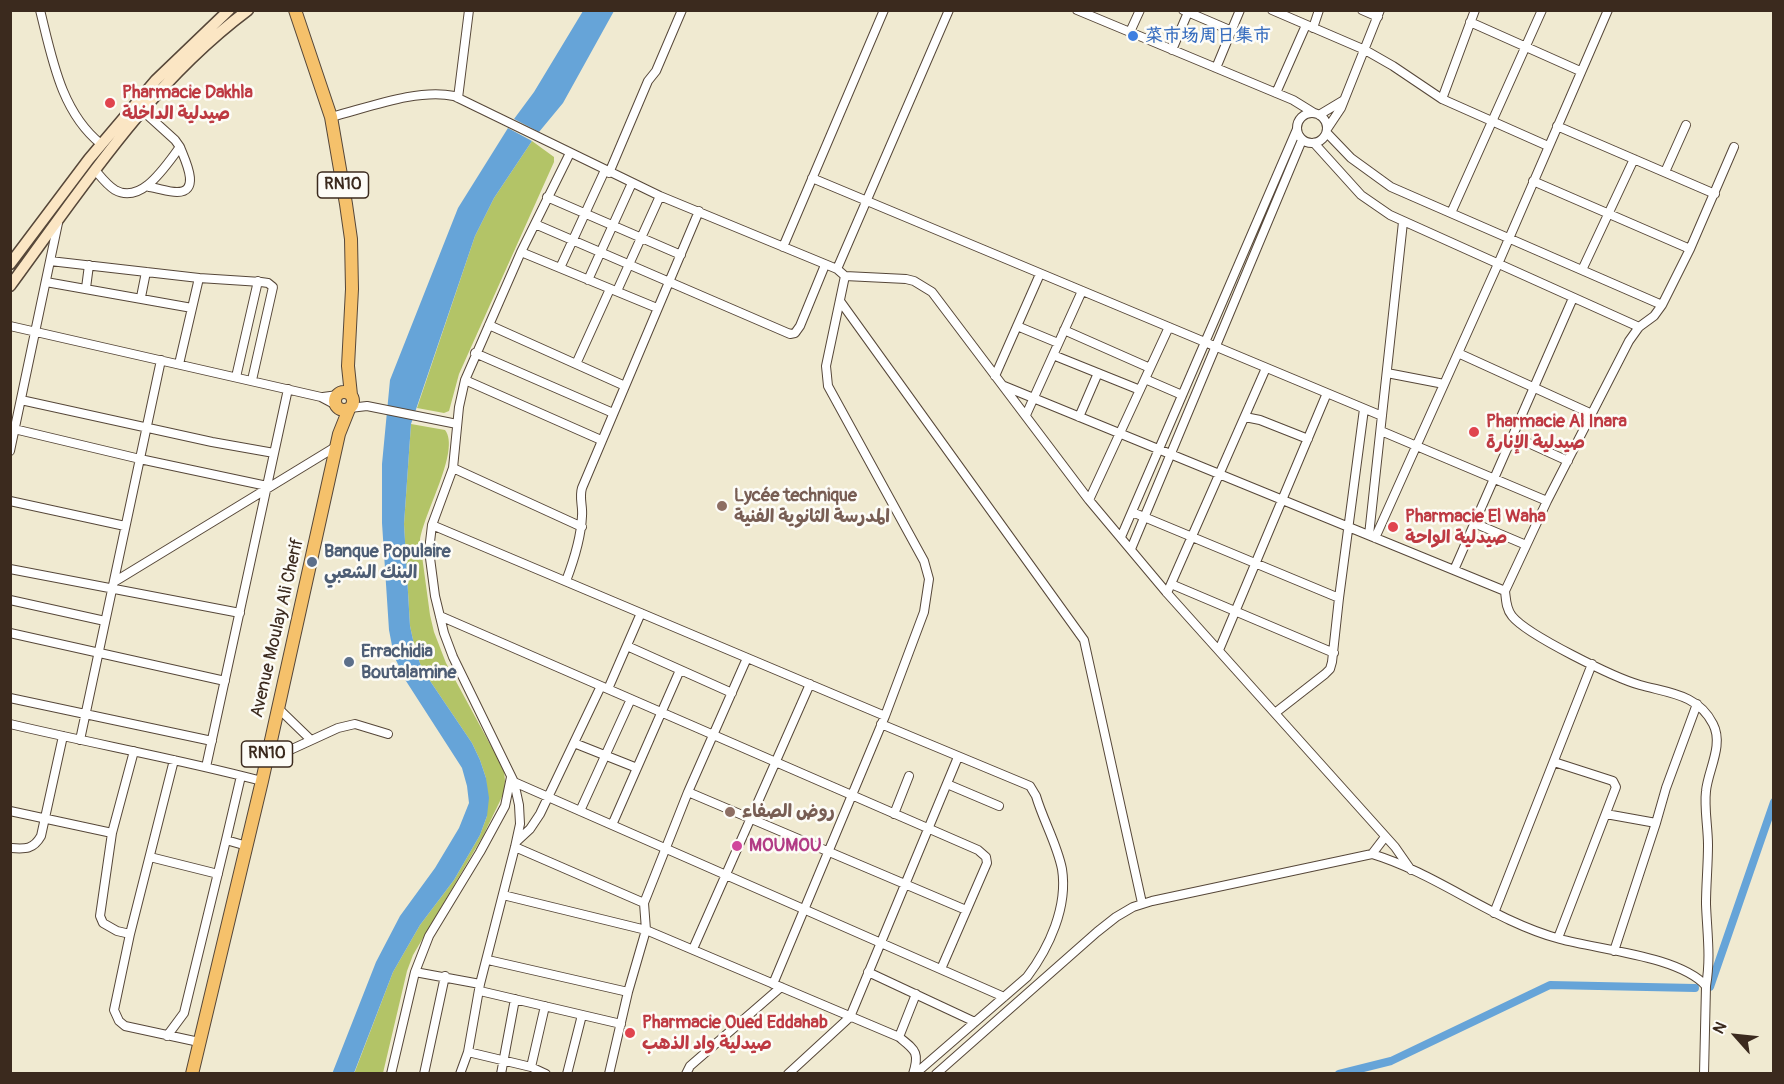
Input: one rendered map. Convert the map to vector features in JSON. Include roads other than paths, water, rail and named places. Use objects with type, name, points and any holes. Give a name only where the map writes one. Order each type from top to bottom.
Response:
[{"type":"main road","name":"RN10","points":[[295,10],[331,117],[351,239],[352,305],[348,366],[338,440]]},
{"type":"main road","name":"Avenue Moulay Ali Cherif","points":[[192,1074],[279,709],[338,440]]},
{"type":"street","points":[[40,10],[55,72],[64,94],[77,117],[92,137],[101,144]]},
{"type":"street","points":[[10,264],[101,144],[156,80],[229,10]]},
{"type":"street","points":[[10,286],[59,216],[143,111],[180,69],[248,10]]},
{"type":"street","points":[[458,98],[469,10]]},
{"type":"street","points":[[560,268],[648,81],[656,71],[682,10]]},
{"type":"street","points":[[783,247],[884,10]]},
{"type":"street","points":[[837,269],[949,10]]},
{"type":"street","points":[[1077,10],[1087,12],[1293,100],[1325,120],[1327,131],[1351,158],[1383,182],[1662,304]]},
{"type":"street","points":[[1130,32],[1140,10]]},
{"type":"street","points":[[1216,68],[1240,10]]},
{"type":"street","points":[[1272,10],[1365,50],[1442,99],[1548,146]]},
{"type":"street","points":[[1276,93],[1319,10]]},
{"type":"street","points":[[1314,143],[1322,140],[1338,115],[1379,14],[1362,10]]},
{"type":"street","points":[[1442,99],[1475,10]]},
{"type":"street","points":[[1451,213],[1542,10]]},
{"type":"street","points":[[1372,536],[1417,445],[1608,10]]},
{"type":"street","points":[[1172,50],[1187,11],[1232,31]]},
{"type":"street","points":[[1470,22],[1580,71]]},
{"type":"street","points":[[331,117],[424,94],[442,94],[458,98],[660,196],[837,269],[845,276],[906,279],[932,292],[1089,500],[1167,593],[1395,847],[1411,870]]},
{"type":"street","points":[[1293,100],[1302,117]]},
{"type":"street","points":[[1302,117],[1317,114],[1344,100]]},
{"type":"street","points":[[95,170],[109,185],[121,192],[149,187],[177,192],[183,191],[188,186],[191,176],[180,147],[143,111]]},
{"type":"street","points":[[1121,537],[1302,117]]},
{"type":"street","points":[[1665,172],[1686,124]]},
{"type":"street","points":[[1557,126],[1715,194]]},
{"type":"street","points":[[1131,549],[1302,140],[1297,129]]},
{"type":"street","points":[[1302,140],[1314,143],[1368,201],[1403,222],[1640,327]]},
{"type":"street","points":[[149,187],[180,147]]},
{"type":"street","points":[[1704,1074],[1706,986],[1710,950],[1706,902],[1708,845],[1705,793],[1716,748],[1717,738],[1713,724],[1697,704],[1678,694],[1640,685],[1592,664],[1517,622],[1510,615],[1505,591],[1547,501],[1629,341],[1640,327],[1654,316],[1662,304],[1690,249],[1734,147]]},
{"type":"street","points":[[460,1074],[468,1052],[480,987],[516,844],[520,815],[512,780],[453,657],[440,616],[430,558],[432,525],[453,468],[457,424],[465,380],[475,353],[547,197],[570,153]]},
{"type":"street","points":[[1582,270],[1634,159]]},
{"type":"street","points":[[812,178],[1382,416]]},
{"type":"street","points":[[1533,181],[1690,249]]},
{"type":"street","points":[[588,280],[632,183]]},
{"type":"street","points":[[576,364],[629,264],[660,196]]},
{"type":"street","points":[[547,197],[681,255]]},
{"type":"street","points":[[566,581],[582,527],[583,511],[580,492],[699,211]]},
{"type":"street","points":[[10,451],[59,216]]},
{"type":"street","points":[[1372,536],[1382,416],[1403,222]]},
{"type":"street","points":[[535,224],[793,334],[800,326],[825,265]]},
{"type":"street","points":[[521,252],[657,308]]},
{"type":"street","points":[[50,261],[200,278],[268,283],[273,287],[252,380]]},
{"type":"street","points":[[86,288],[89,265]]},
{"type":"street","points":[[141,297],[146,272]]},
{"type":"street","points":[[995,376],[1040,274]]},
{"type":"street","points":[[697,1074],[688,1070],[777,986],[804,909],[883,720],[924,612],[929,587],[928,570],[828,386],[826,366],[845,276]]},
{"type":"street","points":[[179,364],[200,278]]},
{"type":"street","points":[[236,377],[258,281]]},
{"type":"street","points":[[46,282],[141,297],[192,308]]},
{"type":"street","points":[[1026,415],[1082,291]]},
{"type":"street","points":[[1454,570],[1573,298]]},
{"type":"street","points":[[840,301],[1084,640],[1142,903]]},
{"type":"street","points":[[249,322],[265,324]]},
{"type":"street","points":[[489,325],[625,386]]},
{"type":"street","points":[[10,326],[321,397],[457,424]]},
{"type":"street","points":[[1017,326],[1058,343]]},
{"type":"street","points":[[1089,500],[1168,327]]},
{"type":"street","points":[[1064,330],[1150,368]]},
{"type":"street","points":[[475,353],[613,413]]},
{"type":"street","points":[[1458,353],[1592,414]]},
{"type":"street","points":[[1053,355],[1140,390]]},
{"type":"street","points":[[80,740],[161,360]]},
{"type":"street","points":[[1167,593],[1266,368]]},
{"type":"street","points":[[1079,417],[1098,373]]},
{"type":"street","points":[[1387,373],[1444,384]]},
{"type":"street","points":[[1145,379],[1182,395]]},
{"type":"street","points":[[465,380],[601,440]]},
{"type":"street","points":[[1002,385],[1505,591]]},
{"type":"street","points":[[207,766],[288,389]]},
{"type":"street","points":[[1220,650],[1327,393]]},
{"type":"street","points":[[21,399],[212,442],[274,453]]},
{"type":"street","points":[[1275,713],[1330,669],[1334,654],[1339,598],[1364,409]]},
{"type":"street","points":[[1245,417],[1260,420],[1308,439]]},
{"type":"street","points":[[13,428],[267,488]]},
{"type":"street","points":[[1381,431],[1547,501]]},
{"type":"street","points":[[1513,436],[1568,461]]},
{"type":"street","points":[[113,585],[267,488],[338,440]]},
{"type":"street","points":[[453,468],[582,527]]},
{"type":"street","points":[[10,501],[126,526]]},
{"type":"street","points":[[1132,512],[1339,598]]},
{"type":"street","points":[[1474,523],[1526,545]]},
{"type":"street","points":[[432,525],[810,684],[958,757],[1030,786],[1036,796],[1062,871],[1060,908],[1049,940],[1036,965],[1027,976],[914,1074]]},
{"type":"street","points":[[10,568],[113,585],[240,614]]},
{"type":"street","points":[[1172,584],[1334,654]]},
{"type":"street","points":[[10,600],[105,621]]},
{"type":"street","points":[[516,844],[530,829],[549,798],[574,743],[627,646],[640,613]]},
{"type":"street","points":[[440,616],[978,850],[987,859],[941,969]]},
{"type":"street","points":[[10,633],[225,681]]},
{"type":"street","points":[[627,646],[732,693]]},
{"type":"street","points":[[609,1074],[628,992],[646,930],[644,903],[688,792],[747,658]]},
{"type":"street","points":[[1494,913],[1592,664]]},
{"type":"street","points":[[612,825],[680,670]]},
{"type":"street","points":[[693,950],[810,684]]},
{"type":"street","points":[[10,698],[212,741]]},
{"type":"street","points":[[580,811],[631,699]]},
{"type":"street","points":[[1614,951],[1663,797],[1697,704]]},
{"type":"street","points":[[279,709],[310,739]]},
{"type":"street","points":[[10,724],[207,766],[262,781]]},
{"type":"street","points":[[266,761],[310,739],[355,724],[388,734]]},
{"type":"street","points":[[10,848],[30,849],[37,843],[46,819],[63,736]]},
{"type":"street","points":[[574,743],[637,768]]},
{"type":"street","points":[[130,934],[117,931],[103,923],[100,916],[112,833],[134,752]]},
{"type":"street","points":[[788,1074],[850,1017],[958,757]]},
{"type":"street","points":[[174,760],[130,934],[114,1010],[118,1021],[125,1026],[200,1042]]},
{"type":"street","points":[[1554,762],[1614,782],[1616,787],[1558,938]]},
{"type":"street","points":[[167,1036],[184,1013],[241,776]]},
{"type":"street","points":[[894,813],[909,776]]},
{"type":"street","points":[[512,780],[1004,997]]},
{"type":"street","points":[[391,1074],[415,972],[429,936],[505,806],[512,780]]},
{"type":"street","points":[[947,784],[999,806]]},
{"type":"street","points":[[688,792],[966,910]]},
{"type":"street","points":[[10,811],[112,833]]},
{"type":"street","points":[[1606,814],[1656,823]]},
{"type":"street","points":[[1372,854],[1385,837]]},
{"type":"street","points":[[226,840],[246,846]]},
{"type":"street","points":[[516,844],[644,903]]},
{"type":"street","points":[[936,1074],[1097,932],[1116,917],[1142,903],[1372,854],[1454,890],[1494,913],[1530,929],[1558,938],[1676,966],[1691,973],[1706,986]]},
{"type":"street","points":[[150,857],[218,874]]},
{"type":"street","points":[[503,895],[646,930],[899,1037],[915,1051],[917,1057],[914,1074]]},
{"type":"street","points":[[488,960],[628,992]]},
{"type":"street","points":[[415,972],[444,976],[515,999],[621,1024]]},
{"type":"street","points":[[868,972],[975,1022]]},
{"type":"street","points":[[424,1074],[444,976]]},
{"type":"street","points":[[899,1037],[916,994]]},
{"type":"street","points":[[501,1074],[515,999]]},
{"type":"street","points":[[531,1067],[545,1006]]},
{"type":"street","points":[[567,1074],[582,1015]]},
{"type":"street","points":[[468,1052],[531,1067],[546,1074]]},
{"type":"water","points":[[583,11],[614,11],[563,103],[539,132],[514,119],[534,92]]},
{"type":"water","points":[[508,128],[532,141],[494,198],[475,236],[411,424],[404,524],[410,626],[415,649],[422,669],[472,743],[480,760],[489,798],[487,816],[480,835],[454,880],[420,925],[393,972],[354,1073],[332,1074],[376,962],[400,916],[435,868],[459,828],[469,803],[462,768],[406,681],[394,656],[389,630],[382,523],[382,464],[390,380],[458,208]]},
{"type":"waterway","points":[[1710,987],[1774,802]]},
{"type":"waterway","points":[[1339,1074],[1391,1061],[1550,985],[1695,988]]},
{"type":"place","name":"菜市场周日集市","points":[[1133,36]]},
{"type":"place","name":"Pharmacie Dakhla صيدلية الداخلة","points":[[110,103]]},
{"type":"place","name":"Pharmacie Al Inara صيدلية الإنارة","points":[[1474,432]]},
{"type":"place","name":"Lycée technique المدرسة الثانوية الفنية","points":[[722,506]]},
{"type":"place","name":"Pharmacie El Waha صيدلية الواحة","points":[[1393,527]]},
{"type":"place","name":"Banque Populaire البنك الشعبي","points":[[312,562]]},
{"type":"place","name":"Errachidia Boutalamine","points":[[349,662]]},
{"type":"place","name":"روض الصفاء","points":[[730,812]]},
{"type":"place","name":"MOUMOU","points":[[737,846]]},
{"type":"place","name":"Pharmacie Oued Eddahab صيدلية واد الذهب","points":[[630,1033]]}]
